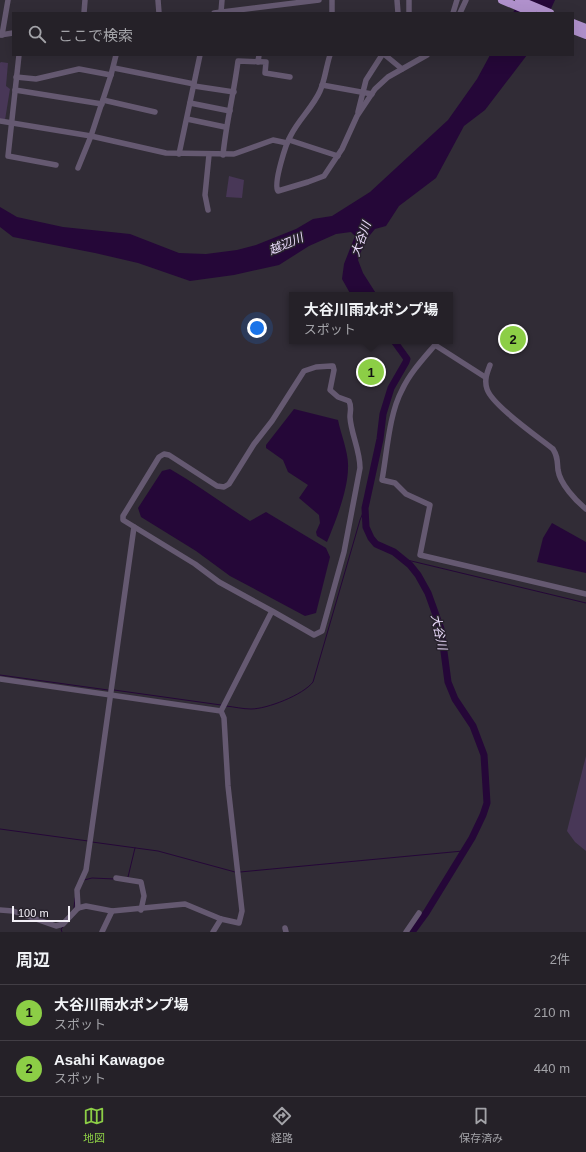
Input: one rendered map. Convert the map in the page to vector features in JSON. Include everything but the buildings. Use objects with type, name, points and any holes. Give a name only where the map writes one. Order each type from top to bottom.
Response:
[{"type":"highway","points":[[502,0],[531,12]]},
{"type":"highway","points":[[519,0],[548,12]]},
{"type":"highway","points":[[574,23],[586,28]]},
{"type":"highway","points":[[574,30],[586,36]]},
{"type":"street","points":[[8,0],[1,35],[12,33]]},
{"type":"street","points":[[84,12],[85,0]]},
{"type":"street","points":[[158,0],[159,12]]},
{"type":"street","points":[[222,0],[220,12],[289,2],[319,0]]},
{"type":"street","points":[[332,0],[332,12]]},
{"type":"street","points":[[397,0],[398,12]]},
{"type":"street","points":[[409,0],[409,12]]},
{"type":"street","points":[[453,12],[457,0]]},
{"type":"street","points":[[460,12],[466,0]]},
{"type":"street","points":[[261,6],[261,12]]},
{"type":"street","points":[[19,56],[8,156],[56,165]]},
{"type":"street","points":[[78,168],[91,136],[112,75],[116,56]]},
{"type":"street","points":[[179,154],[200,56]]},
{"type":"street","points":[[258,62],[259,56]]},
{"type":"street","points":[[330,56],[322,85],[315,100],[288,141],[277,176],[276,187],[278,191],[319,179],[328,171],[349,137],[357,116],[362,93],[369,73],[381,56]]},
{"type":"street","points":[[387,56],[402,69]]},
{"type":"street","points":[[357,116],[383,81],[424,56]]},
{"type":"street","points":[[223,155],[225,127],[234,92],[238,61],[266,62],[265,73],[290,77]]},
{"type":"street","points":[[114,68],[234,92]]},
{"type":"street","points":[[16,77],[36,78],[79,69],[112,75]]},
{"type":"street","points":[[322,85],[372,94]]},
{"type":"street","points":[[15,90],[102,102],[155,112]]},
{"type":"street","points":[[190,103],[230,111]]},
{"type":"street","points":[[187,119],[225,127]]},
{"type":"street","points":[[0,121],[91,136],[166,153],[209,155],[234,154],[273,140],[288,141],[338,156]]},
{"type":"street","points":[[208,210],[205,195],[209,155]]},
{"type":"street","points":[[485,377],[435,345],[414,370],[402,390],[397,403],[382,480],[395,483],[406,494],[430,505],[420,555],[586,594]]},
{"type":"street","points":[[490,365],[485,377],[487,389],[494,401],[553,449],[558,457],[558,471],[564,483],[577,502],[586,509]]},
{"type":"street","points":[[333,366],[334,370],[330,390],[338,397],[349,401],[351,406],[351,425],[360,460],[359,476],[344,552],[322,631],[314,635],[272,611],[219,582],[195,564],[123,520],[123,516],[159,457],[164,454],[169,455],[217,486],[226,486],[254,444],[272,421],[304,371],[316,367],[333,366]]},
{"type":"street","points":[[78,908],[77,890],[86,870],[134,527]]},
{"type":"street","points":[[221,711],[272,611]]},
{"type":"street","points":[[0,679],[221,711]]},
{"type":"street","points":[[0,910],[13,911],[56,929],[78,908],[86,906],[112,911],[141,910],[185,904],[221,919],[239,923],[242,911],[241,893],[228,786],[224,718],[221,711]]},
{"type":"street","points":[[116,878],[141,882],[144,896],[141,910]]},
{"type":"street","points":[[102,932],[112,911]]},
{"type":"street","points":[[406,932],[419,913]]},
{"type":"street","points":[[213,932],[221,919]]},
{"type":"shaded area","points":[[1,62],[8,63],[6,86],[10,89],[5,120],[0,119]]},
{"type":"shaded area","points":[[229,176],[244,180],[242,198],[226,197]]},
{"type":"shaded area","points":[[586,756],[586,851],[575,842],[567,831]]},
{"type":"water","points":[[519,0],[555,0],[549,12],[513,12]]},
{"type":"water","name":"越辺川","points":[[489,56],[526,56],[485,110],[464,126],[436,178],[399,206],[386,226],[375,229],[365,241],[358,260],[363,273],[375,292],[349,292],[342,279],[344,264],[355,236],[351,232],[336,234],[309,246],[279,265],[234,275],[190,281],[138,263],[13,237],[0,227],[0,207],[17,217],[63,227],[130,234],[179,253],[206,254],[237,250],[256,245],[296,229],[313,219],[332,216],[370,192],[448,120],[477,79]]},
{"type":"water","points":[[294,409],[338,420],[346,450],[348,468],[346,486],[327,542],[317,536],[316,532],[320,523],[319,515],[299,498],[308,485],[288,472],[283,460],[266,448],[266,445]]},
{"type":"water","points":[[170,469],[191,481],[250,521],[266,512],[326,548],[330,557],[316,613],[305,616],[230,576],[196,551],[141,517],[138,508],[162,471]]},
{"type":"water","points":[[552,523],[586,542],[586,573],[537,562],[543,538]]},
{"type":"waterway","name":"大谷川","points":[[396,344],[407,359],[391,388],[383,414],[380,439],[365,508],[366,527],[371,538],[376,544],[394,552],[410,565],[418,575],[428,593],[441,629],[448,682],[455,699],[473,726],[484,755],[487,803],[472,838],[426,913],[412,932]]},
{"type":"waterway","points":[[226,706],[251,709],[266,707],[301,692],[313,682],[360,520],[365,508]]},
{"type":"waterway","points":[[403,559],[586,603]]},
{"type":"waterway","points":[[0,675],[108,690]]},
{"type":"waterway","points":[[114,690],[221,705]]},
{"type":"waterway","points":[[0,829],[88,841]]},
{"type":"waterway","points":[[92,842],[158,851],[235,872]]},
{"type":"waterway","points":[[128,877],[135,848]]},
{"type":"waterway","points":[[240,872],[463,851]]},
{"type":"waterway","points":[[84,880],[92,878],[115,879]]},
{"type":"waterway","points":[[74,908],[75,898]]},
{"type":"waterway","points":[[62,932],[61,929],[63,927]]},
{"type":"place","name":"Asahi Kawagoe","points":[[513,339]]},
{"type":"place","name":"大谷川雨水ポンプ場","points":[[371,372]]}]
